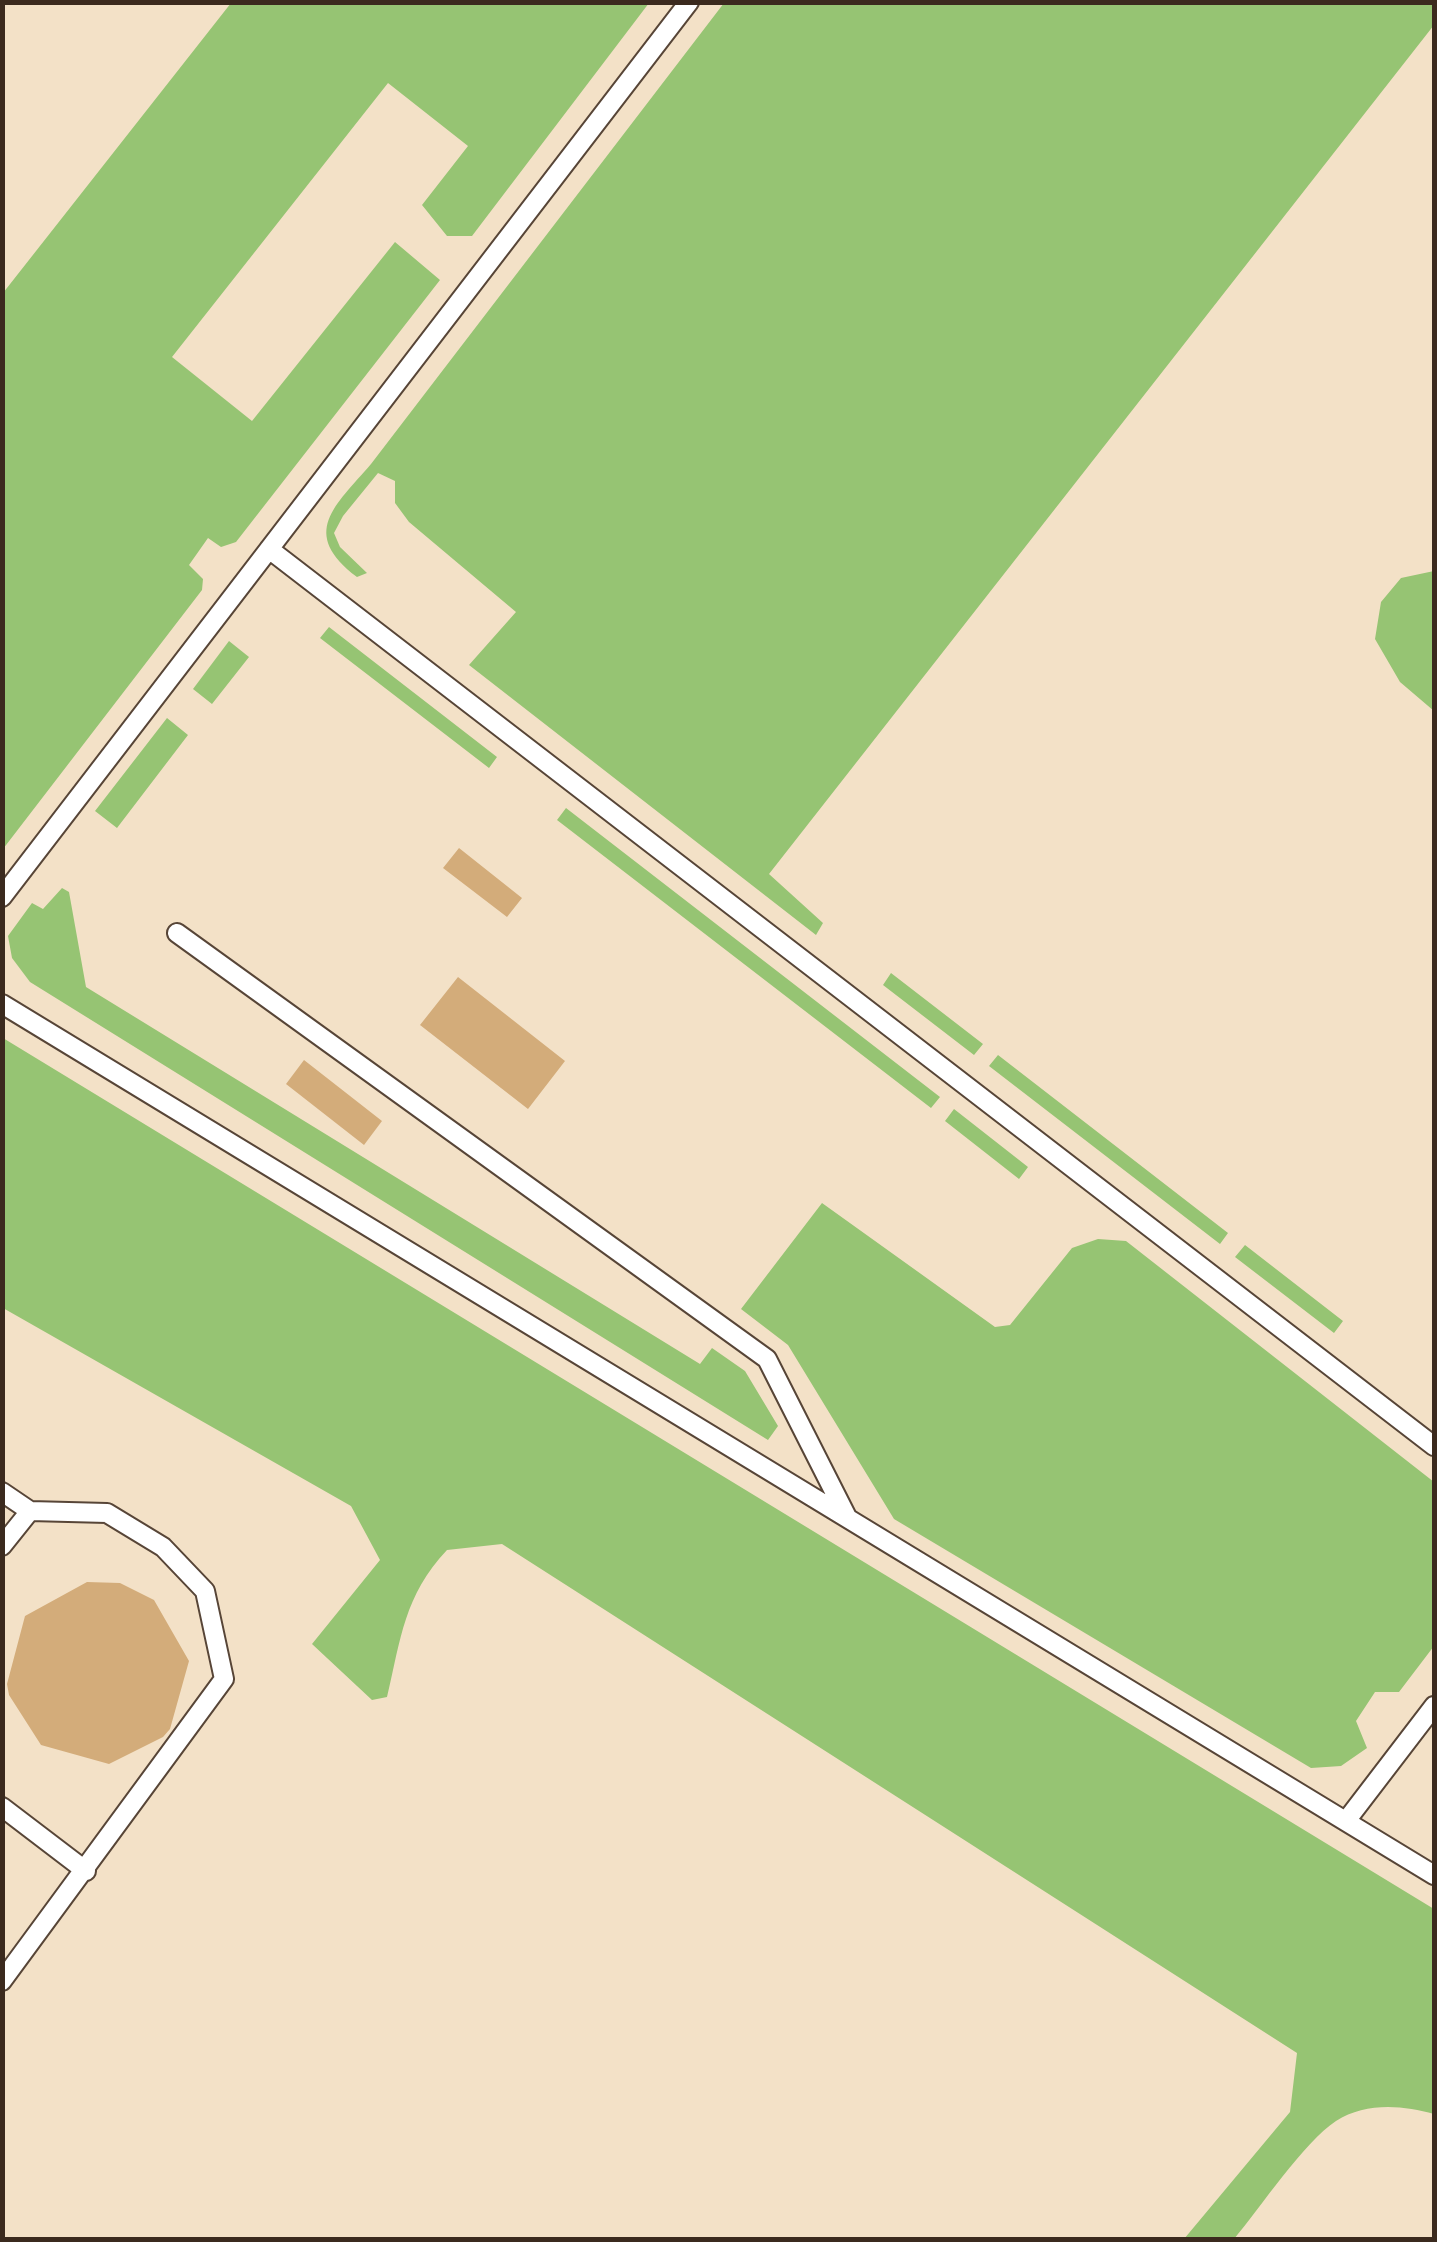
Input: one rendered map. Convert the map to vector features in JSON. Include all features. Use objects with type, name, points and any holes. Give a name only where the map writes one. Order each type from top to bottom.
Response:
[{"type":"lane","points":[[2,898],[689,2]]},
{"type":"lane","points":[[270,549],[1434,1446]]},
{"type":"lane","points":[[177,933],[767,1359],[848,1518]]},
{"type":"lane","points":[[2,1004],[1434,1875]]},
{"type":"lane","points":[[2,1492],[30,1510],[107,1513],[162,1546],[205,1591],[224,1679],[2,1981]]},
{"type":"lane","points":[[2,1546],[30,1510]]},
{"type":"lane","points":[[1346,1821],[1434,1706]]},
{"type":"lane","points":[[2,1807],[86,1871]]},
{"type":"green space","points":[[231,3],[649,3],[472,236],[447,236],[422,205],[468,146],[388,83],[172,357],[252,421],[395,242],[440,280],[236,542],[221,547],[208,538],[189,565],[203,579],[202,590],[3,849],[3,293]]},
{"type":"green space","points":[[724,3],[1434,3],[1434,25],[769,874],[823,923],[816,935],[469,665],[516,612],[409,522],[395,503],[395,481],[378,473],[334,533],[340,547],[367,573],[357,577],[339,561],[326,533],[335,507],[345,493]]},
{"type":"green space","points":[[1434,571],[1434,711],[1400,682],[1375,639],[1381,602],[1401,578]]},
{"type":"green space","points":[[329,627],[497,757],[489,768],[320,638]]},
{"type":"green space","points":[[229,641],[249,657],[212,704],[193,689]]},
{"type":"green space","points":[[167,718],[188,735],[117,828],[95,811]]},
{"type":"green space","points":[[566,808],[940,1097],[931,1108],[557,820]]},
{"type":"green space","points":[[62,888],[69,892],[86,987],[700,1364],[712,1348],[745,1371],[778,1426],[768,1440],[30,982],[12,958],[8,936],[32,903],[43,909]]},
{"type":"green space","points":[[891,973],[983,1044],[974,1055],[883,985]]},
{"type":"green space","points":[[3,1038],[1434,1909],[1434,2114],[1384,2107],[1347,2115],[1310,2144],[1234,2239],[1184,2239],[1290,2112],[1297,2053],[502,1544],[447,1550],[413,1601],[387,1697],[372,1700],[312,1644],[380,1560],[351,1506],[3,1308]]},
{"type":"green space","points":[[998,1055],[1228,1233],[1220,1244],[989,1066]]},
{"type":"green space","points":[[954,1109],[1028,1167],[1019,1179],[945,1121]]},
{"type":"green space","points":[[822,1203],[995,1327],[1010,1325],[1072,1248],[1098,1239],[1126,1241],[1434,1482],[1434,1646],[1399,1692],[1375,1692],[1356,1721],[1367,1748],[1341,1766],[1311,1768],[894,1519],[788,1345],[741,1309]]},
{"type":"green space","points":[[1245,1245],[1343,1321],[1334,1333],[1235,1257]]},
{"type":"building","points":[[459,848],[522,898],[507,917],[443,868]]},
{"type":"building","points":[[458,977],[565,1061],[528,1109],[420,1025]]},
{"type":"building","points":[[304,1060],[382,1121],[364,1145],[286,1084]]},
{"type":"building","points":[[87,1582],[120,1583],[154,1600],[189,1661],[170,1729],[163,1737],[109,1764],[41,1745],[9,1695],[7,1684],[25,1616]]}]
